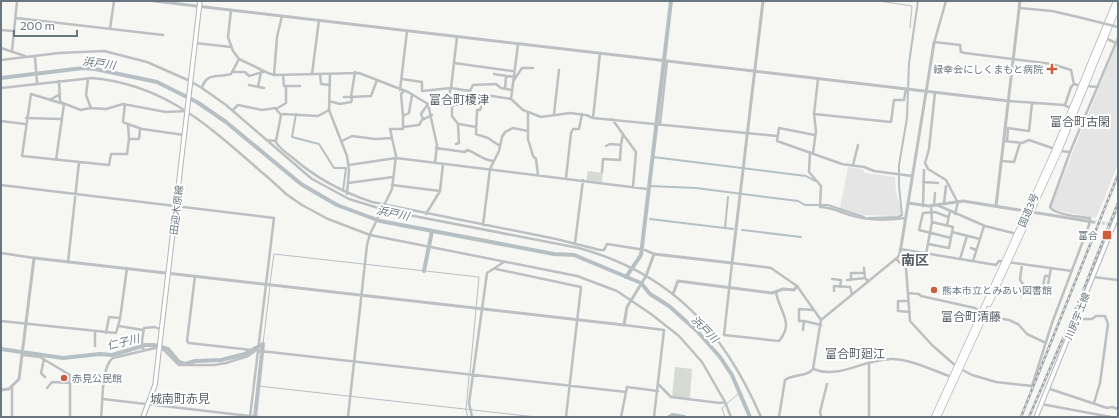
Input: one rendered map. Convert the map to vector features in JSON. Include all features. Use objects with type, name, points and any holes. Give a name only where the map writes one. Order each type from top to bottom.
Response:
[{"type":"highway","name":"国道3号","points":[[938,417],[958,368],[1057,150],[1084,86],[1116,1]]},
{"type":"highway","name":"国道3号","points":[[1103,38],[1118,6]]},
{"type":"highway","name":"国道3号","points":[[1057,150],[1072,108],[1084,86]]},
{"type":"highway","name":"国道3号","points":[[934,417],[952,377],[958,368]]},
{"type":"main road","name":"田迎木原線","points":[[143,417],[155,385],[200,1]]},
{"type":"main road","name":"川尻宇土線","points":[[1036,417],[1092,277],[1116,227],[1118,216]]},
{"type":"street","points":[[12,51],[17,1]]},
{"type":"street","points":[[110,28],[114,1]]},
{"type":"street","points":[[154,1],[1009,101],[1065,105],[1072,108]]},
{"type":"street","points":[[763,1],[724,335],[779,341],[784,334],[787,319],[778,302],[776,292]]},
{"type":"street","points":[[779,417],[785,380],[792,376],[808,373],[813,369],[822,320],[896,259],[900,251],[925,91],[934,43],[946,1]]},
{"type":"street","points":[[1006,141],[1020,1]]},
{"type":"street","points":[[231,10],[228,37],[231,47],[239,59],[262,72],[274,75],[355,72],[404,91],[428,104],[452,106],[485,95],[511,99],[528,113],[541,117],[554,114],[582,114],[593,118],[777,136]]},
{"type":"street","points":[[1019,10],[1052,11],[1118,27]]},
{"type":"street","points":[[274,75],[277,37],[282,16]]},
{"type":"street","points":[[16,18],[163,35]]},
{"type":"street","points":[[312,74],[319,20]]},
{"type":"street","points":[[1,30],[14,31]]},
{"type":"street","points":[[400,90],[407,31]]},
{"type":"street","points":[[446,106],[451,88],[457,37]]},
{"type":"street","points":[[1103,38],[1116,43]]},
{"type":"street","points":[[896,259],[906,268],[910,321],[918,331],[958,368],[984,379],[1032,386],[1089,225],[1090,218],[1062,214],[1050,209],[1070,152],[1118,38]]},
{"type":"street","points":[[195,43],[231,47]]},
{"type":"street","points":[[934,43],[960,44],[961,52],[965,53],[1052,64],[1071,70],[1074,84]]},
{"type":"street","points":[[511,99],[518,44]]},
{"type":"street","points":[[1,48],[27,57]]},
{"type":"street","points":[[1,60],[27,57],[35,58],[59,52],[111,52],[152,64],[202,88],[232,110],[301,170],[323,186],[360,204],[579,248],[639,270],[673,294],[692,311],[719,340],[737,367],[760,417]]},
{"type":"street","points":[[593,118],[600,53]]},
{"type":"street","points":[[35,58],[37,82]]},
{"type":"street","points":[[232,72],[239,59]]},
{"type":"street","points":[[659,124],[667,61]]},
{"type":"street","points":[[454,63],[512,71]]},
{"type":"street","points":[[514,82],[522,68],[533,68]]},
{"type":"street","points":[[554,114],[558,70]]},
{"type":"street","points":[[202,88],[205,81],[211,76],[227,75],[232,72],[245,72],[249,76],[262,72]]},
{"type":"street","points":[[258,87],[262,72]]},
{"type":"street","points":[[329,101],[340,104],[351,102],[355,72]]},
{"type":"street","points":[[320,74],[321,84],[330,85]]},
{"type":"street","points":[[330,74],[329,110],[342,141],[349,164],[347,194]]},
{"type":"street","points":[[494,74],[514,78]]},
{"type":"street","points":[[232,110],[238,105],[262,110],[276,109],[286,103],[286,86],[284,86],[283,75]]},
{"type":"street","points":[[505,88],[506,76]]},
{"type":"street","points":[[1,88],[37,82],[88,78],[132,85],[167,99],[205,123],[274,184],[302,205],[338,223],[370,235],[591,280],[632,300],[679,336],[702,362],[725,402],[731,417]]},
{"type":"street","points":[[88,78],[86,95],[91,108]]},
{"type":"street","points":[[402,79],[422,82],[422,91],[451,88],[470,91],[473,85],[496,84],[512,90]]},
{"type":"street","points":[[818,79],[814,114],[815,135],[809,172],[821,186],[820,205],[871,220],[906,218]]},
{"type":"street","points":[[344,97],[371,96],[377,80]]},
{"type":"street","points":[[59,81],[60,102],[64,104]]},
{"type":"street","points":[[1074,84],[1098,87]]},
{"type":"street","points":[[1065,105],[1070,87],[1074,84]]},
{"type":"street","points":[[249,85],[264,88]]},
{"type":"street","points":[[286,86],[300,86]]},
{"type":"street","points":[[814,114],[889,123],[891,120],[894,100],[904,100],[907,89]]},
{"type":"street","points":[[403,129],[402,94],[404,91]]},
{"type":"street","points":[[935,92],[929,149],[925,163],[928,169],[946,180],[958,201],[955,214]]},
{"type":"street","points":[[128,124],[129,139],[127,154],[112,154],[109,165],[22,156],[25,124],[31,94],[81,110],[91,108],[106,109],[124,104],[166,112],[187,111]]},
{"type":"street","points":[[47,100],[51,100],[60,94]]},
{"type":"street","points":[[403,116],[409,113],[412,95]]},
{"type":"street","points":[[485,95],[480,110],[478,110],[476,134],[488,138],[500,146]]},
{"type":"street","points":[[996,206],[1008,128],[1029,131],[1032,103]]},
{"type":"street","points":[[56,160],[64,104]]},
{"type":"street","points":[[124,104],[123,122],[142,128],[184,135]]},
{"type":"street","points":[[428,104],[432,115],[436,148],[435,163]]},
{"type":"street","points":[[423,119],[421,114],[428,104]]},
{"type":"street","points":[[452,106],[452,116],[458,124],[459,142],[456,144]]},
{"type":"street","points":[[276,109],[281,115]]},
{"type":"street","points":[[281,115],[282,113],[318,116],[329,110]]},
{"type":"street","points":[[528,113],[528,138],[533,156],[536,159],[538,175]]},
{"type":"street","points":[[566,178],[571,133],[573,129],[579,128],[582,114]]},
{"type":"street","points":[[275,141],[281,115]]},
{"type":"street","points":[[348,417],[365,266],[370,235],[390,195],[392,186],[396,158],[390,129],[403,129],[404,126],[419,124],[423,119],[432,115]]},
{"type":"street","points":[[26,118],[62,119]]},
{"type":"street","points":[[612,119],[637,155],[633,187]]},
{"type":"street","points":[[1,121],[25,124]]},
{"type":"street","points":[[458,124],[476,127]]},
{"type":"street","points":[[129,139],[139,139],[140,129],[142,128]]},
{"type":"street","points":[[483,224],[490,169],[505,132],[513,128],[528,131]]},
{"type":"street","points":[[815,135],[779,128],[777,141],[842,164],[853,165],[874,171],[912,176]]},
{"type":"street","points":[[602,172],[603,159],[620,160],[623,134]]},
{"type":"street","points":[[342,141],[355,135],[375,139],[392,138]]},
{"type":"street","points":[[266,140],[275,141],[282,150],[311,173],[347,194],[384,205],[575,243],[600,250],[604,250],[607,244],[639,249]]},
{"type":"street","points":[[1006,141],[1020,143],[1029,140],[1057,150],[1070,152]]},
{"type":"street","points":[[1002,161],[1014,162],[1020,143]]},
{"type":"street","points":[[606,146],[610,144],[621,145]]},
{"type":"street","points":[[853,165],[858,145]]},
{"type":"street","points":[[436,148],[465,152],[468,150],[483,159],[493,160]]},
{"type":"street","points":[[349,164],[396,158],[647,189]]},
{"type":"street","points":[[68,262],[79,162]]},
{"type":"street","points":[[426,214],[440,191],[443,164]]},
{"type":"street","points":[[923,206],[924,170]]},
{"type":"street","points":[[348,183],[393,177]]},
{"type":"street","points":[[575,243],[583,180]]},
{"type":"street","points":[[924,182],[938,183]]},
{"type":"street","points":[[1,185],[274,218],[250,416]]},
{"type":"street","points":[[392,186],[440,191]]},
{"type":"street","points":[[944,203],[946,186]]},
{"type":"street","points":[[926,254],[932,222],[935,193]]},
{"type":"street","points":[[908,203],[923,206],[958,201],[1093,222]]},
{"type":"street","points":[[934,205],[984,226],[1019,235]]},
{"type":"street","points":[[947,225],[950,211]]},
{"type":"street","points":[[948,217],[932,212],[923,213],[919,230],[951,238]]},
{"type":"street","points":[[928,244],[949,248],[953,227],[932,222]]},
{"type":"street","points":[[973,261],[984,226]]},
{"type":"street","points":[[952,232],[980,239]]},
{"type":"street","points":[[960,259],[967,236]]},
{"type":"street","points":[[971,248],[976,250]]},
{"type":"street","points":[[645,250],[654,254],[771,268],[797,286],[822,320]]},
{"type":"street","points":[[900,251],[996,265],[999,261],[1072,271]]},
{"type":"street","points":[[1,253],[481,310],[577,319],[664,330],[659,385],[654,417]]},
{"type":"street","points":[[624,325],[626,309],[646,276],[654,254]]},
{"type":"street","points":[[1,390],[12,387],[19,379],[34,258]]},
{"type":"street","points":[[472,417],[469,403],[487,273],[496,269],[505,262]]},
{"type":"street","points":[[1022,264],[1020,280],[1023,284],[1022,296]]},
{"type":"street","points":[[1,321],[116,333],[119,326],[127,268]]},
{"type":"street","points":[[864,268],[865,278],[868,281]]},
{"type":"street","points":[[1049,276],[1045,276],[1042,291],[1042,289],[1047,290],[1051,268]]},
{"type":"street","points":[[496,269],[582,287],[566,417]]},
{"type":"street","points":[[851,280],[851,273],[864,273]]},
{"type":"street","points":[[195,276],[187,341],[188,343],[626,392]]},
{"type":"street","points":[[1092,277],[1118,280]]},
{"type":"street","points":[[847,280],[865,278]]},
{"type":"street","points":[[832,279],[841,280],[840,287]]},
{"type":"street","points":[[673,294],[678,281],[772,293],[783,289],[794,290],[797,286]]},
{"type":"street","points":[[834,291],[834,286],[850,287],[852,294]]},
{"type":"street","points":[[908,293],[919,294],[921,296],[975,308],[983,314],[1013,321],[1027,334],[1046,343]]},
{"type":"street","points":[[908,301],[898,301],[898,311],[910,312]]},
{"type":"street","points":[[814,310],[799,308],[798,321],[821,325]]},
{"type":"street","points":[[1076,319],[1092,319],[1097,315],[1105,316],[1107,318],[1108,324],[1102,374],[1094,403]]},
{"type":"street","points":[[106,332],[109,317],[120,318]]},
{"type":"street","points":[[803,330],[804,321]]},
{"type":"street","points":[[119,326],[143,330]]},
{"type":"street","points":[[143,349],[143,330],[145,326],[155,327],[161,330]]},
{"type":"street","points":[[95,331],[95,346]]},
{"type":"street","points":[[101,417],[105,376],[111,359],[143,349],[160,346],[176,364],[184,366],[196,363],[214,365],[248,356],[258,351]]},
{"type":"street","points":[[23,355],[31,355],[44,359],[70,375],[70,417]]},
{"type":"street","points":[[44,359],[41,374],[45,377]]},
{"type":"street","points":[[813,369],[823,373],[834,373],[893,359],[901,360],[952,377]]},
{"type":"street","points":[[869,364],[869,417]]},
{"type":"street","points":[[47,388],[52,382],[70,383]]},
{"type":"street","points":[[821,417],[820,412],[827,384]]},
{"type":"street","points":[[659,385],[671,397],[720,403],[725,402]]},
{"type":"street","points":[[12,387],[12,417]]},
{"type":"street","points":[[621,417],[628,387],[658,391]]},
{"type":"street","points":[[1047,388],[1118,409]]},
{"type":"street","points":[[103,399],[258,417]]},
{"type":"street","points":[[1040,405],[1111,417]]},
{"type":"shaded area","points":[[1118,41],[1118,164],[1096,218],[1055,210],[1051,206]]},
{"type":"shaded area","points":[[848,167],[862,169],[865,173],[895,177],[896,192],[902,214],[898,216],[863,215],[840,208]]},
{"type":"shaded area","points":[[588,171],[603,173],[602,182],[586,181]]},
{"type":"shaded area","points":[[675,367],[692,369],[690,398],[672,397]]},
{"type":"waterway","points":[[626,277],[641,255],[671,1]]},
{"type":"waterway","points":[[879,1],[912,6],[910,28]]},
{"type":"waterway","points":[[869,218],[898,217],[902,215],[899,186],[899,165],[907,118],[909,63],[918,1]]},
{"type":"waterway","name":"浜戸川","points":[[1,78],[83,68],[95,69],[157,82],[197,102],[226,122],[301,184],[337,205],[380,221],[554,254],[574,255],[641,283],[650,294],[669,306],[697,331],[720,357],[732,375],[750,417]]},
{"type":"waterway","points":[[296,114],[292,137],[319,144],[334,168],[346,168],[343,191]]},
{"type":"waterway","points":[[653,157],[806,176],[815,181]]},
{"type":"waterway","points":[[649,186],[696,188],[798,201],[805,205],[828,205],[864,217]]},
{"type":"waterway","points":[[725,228],[728,197]]},
{"type":"waterway","points":[[650,219],[733,229]]},
{"type":"waterway","points":[[742,230],[801,237]]},
{"type":"waterway","points":[[424,271],[432,231]]},
{"type":"waterway","points":[[270,283],[274,254],[479,277],[470,373]]},
{"type":"waterway","points":[[263,344],[270,286]]},
{"type":"waterway","name":"仁子川","points":[[1,349],[63,358],[100,354],[112,355],[146,345],[154,345],[168,349],[179,362],[185,364],[195,361],[221,360],[245,354],[263,344],[255,417]]},
{"type":"waterway","points":[[468,417],[466,410],[469,376]]},
{"type":"waterway","points":[[258,386],[536,417]]},
{"type":"waterway","points":[[725,417],[722,408],[739,393]]},
{"type":"waterway","name":"仁子川","points":[[669,417],[673,415],[684,417]]},
{"type":"tunnel","points":[[1093,222],[1118,225]]},
{"type":"railway","points":[[1021,417],[1118,175]]},
{"type":"railway","points":[[1029,417],[1077,306],[1118,203]]},
{"type":"place","name":"緑幸会にしくまもと病院","points":[[1052,69]]},
{"type":"place","name":"富合","points":[[1107,235]]},
{"type":"place","name":"熊本市立とみあい図書館","points":[[934,290]]},
{"type":"place","name":"赤見公民館","points":[[64,378]]},
{"type":"district","name":"富合町榎津","points":[[459,100]]},
{"type":"district","name":"富合町古閑","points":[[1080,122]]},
{"type":"district","name":"南区","points":[[915,260]]},
{"type":"district","name":"富合町清藤","points":[[971,317]]},
{"type":"district","name":"富合町廻江","points":[[855,354]]},
{"type":"district","name":"城南町赤見","points":[[180,399]]}]
